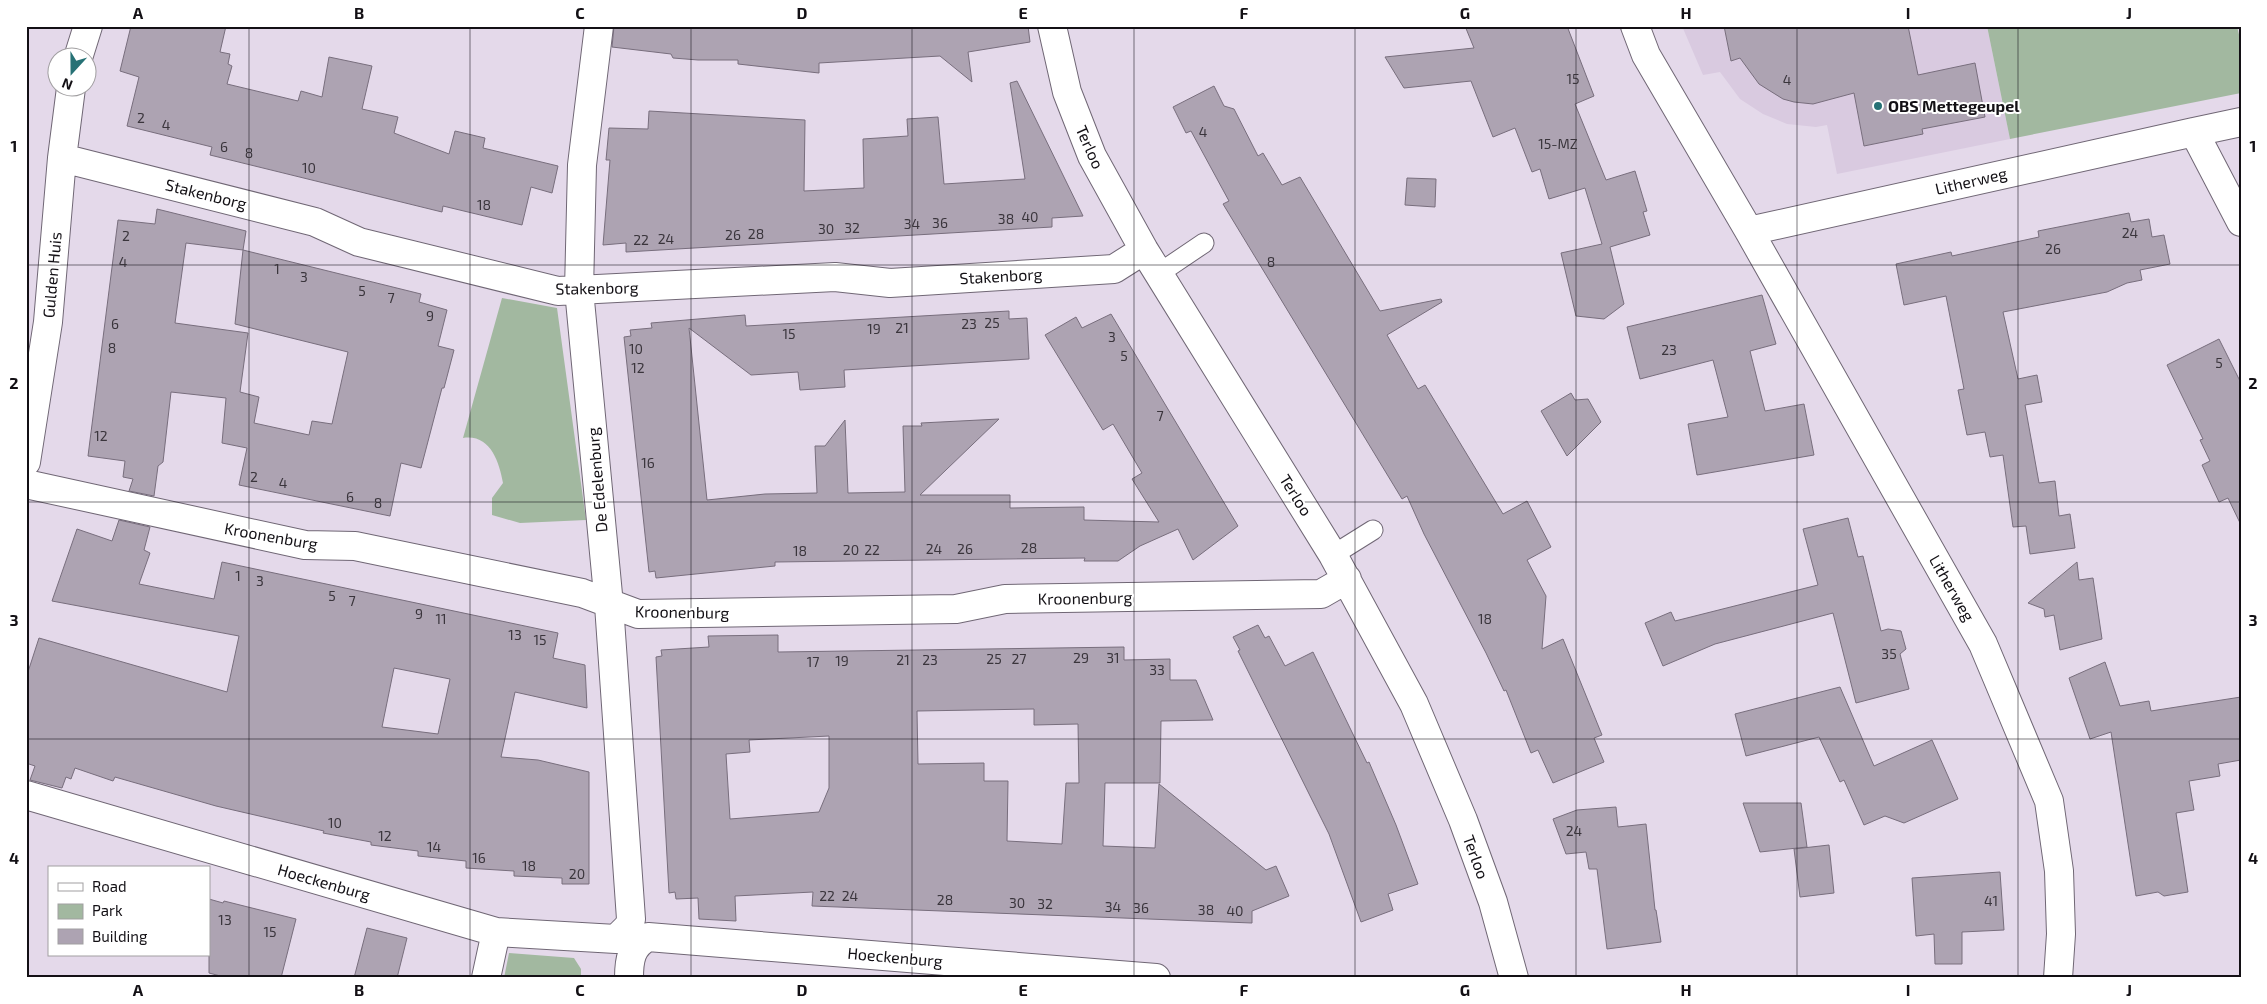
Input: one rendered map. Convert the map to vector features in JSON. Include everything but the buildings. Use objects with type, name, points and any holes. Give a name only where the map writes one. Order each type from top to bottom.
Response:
[{"type":"street","points":[[81,48],[88,26]]},
{"type":"street","name":"De Edelenburg","points":[[599,26],[582,165],[579,290],[609,605],[631,919],[629,978]]},
{"type":"street","name":"Terloo","points":[[1052,26],[1068,92],[1092,156],[1158,274],[1347,578],[1414,704],[1455,802],[1493,902],[1514,978]]},
{"type":"street","name":"Litherweg","points":[[1635,26],[1646,55],[1749,231],[1983,644],[2049,801],[2059,872],[2060,934],[2058,978]]},
{"type":"street","name":"Gulden Huis","points":[[26,462],[48,322],[62,158],[71,98]]},
{"type":"street","name":"Litherweg","points":[[1749,231],[2241,122]]},
{"type":"street","points":[[2194,132],[2241,222]]},
{"type":"street","name":"Stakenborg","points":[[62,158],[315,222],[359,242],[558,291],[836,277],[890,283],[1114,269],[1144,250]]},
{"type":"street","name":"Kroonenburg","points":[[26,484],[304,545],[364,548],[582,592],[609,605],[638,614],[956,609],[1005,599],[1321,594],[1347,578]]},
{"type":"street","name":"Hoeckenburg","points":[[26,795],[496,932],[616,940],[648,937],[1156,978]]},
{"type":"street","points":[[486,978],[496,932]]},
{"type":"lane","points":[[1158,274],[1204,243]]},
{"type":"lane","points":[[1333,555],[1373,530]]},
{"type":"shaded area","name":"OBS Mettegeupel","points":[[1682,26],[1987,26],[2010,139],[1837,174],[1827,125],[1816,127],[1787,124],[1763,114],[1740,99],[1720,72],[1703,75]]},
{"type":"green space","points":[[1987,26],[2237,26],[2241,43],[2241,93],[2010,139]]},
{"type":"green space","points":[[502,298],[557,308],[586,520],[520,523],[492,515],[492,498],[503,483],[496,458],[492,451],[480,440],[463,438]]},
{"type":"green space","points":[[509,953],[574,958],[581,969],[581,978],[504,978]]},
{"type":"place","name":"OBS Mettegeupel","points":[[1878,106]]}]
